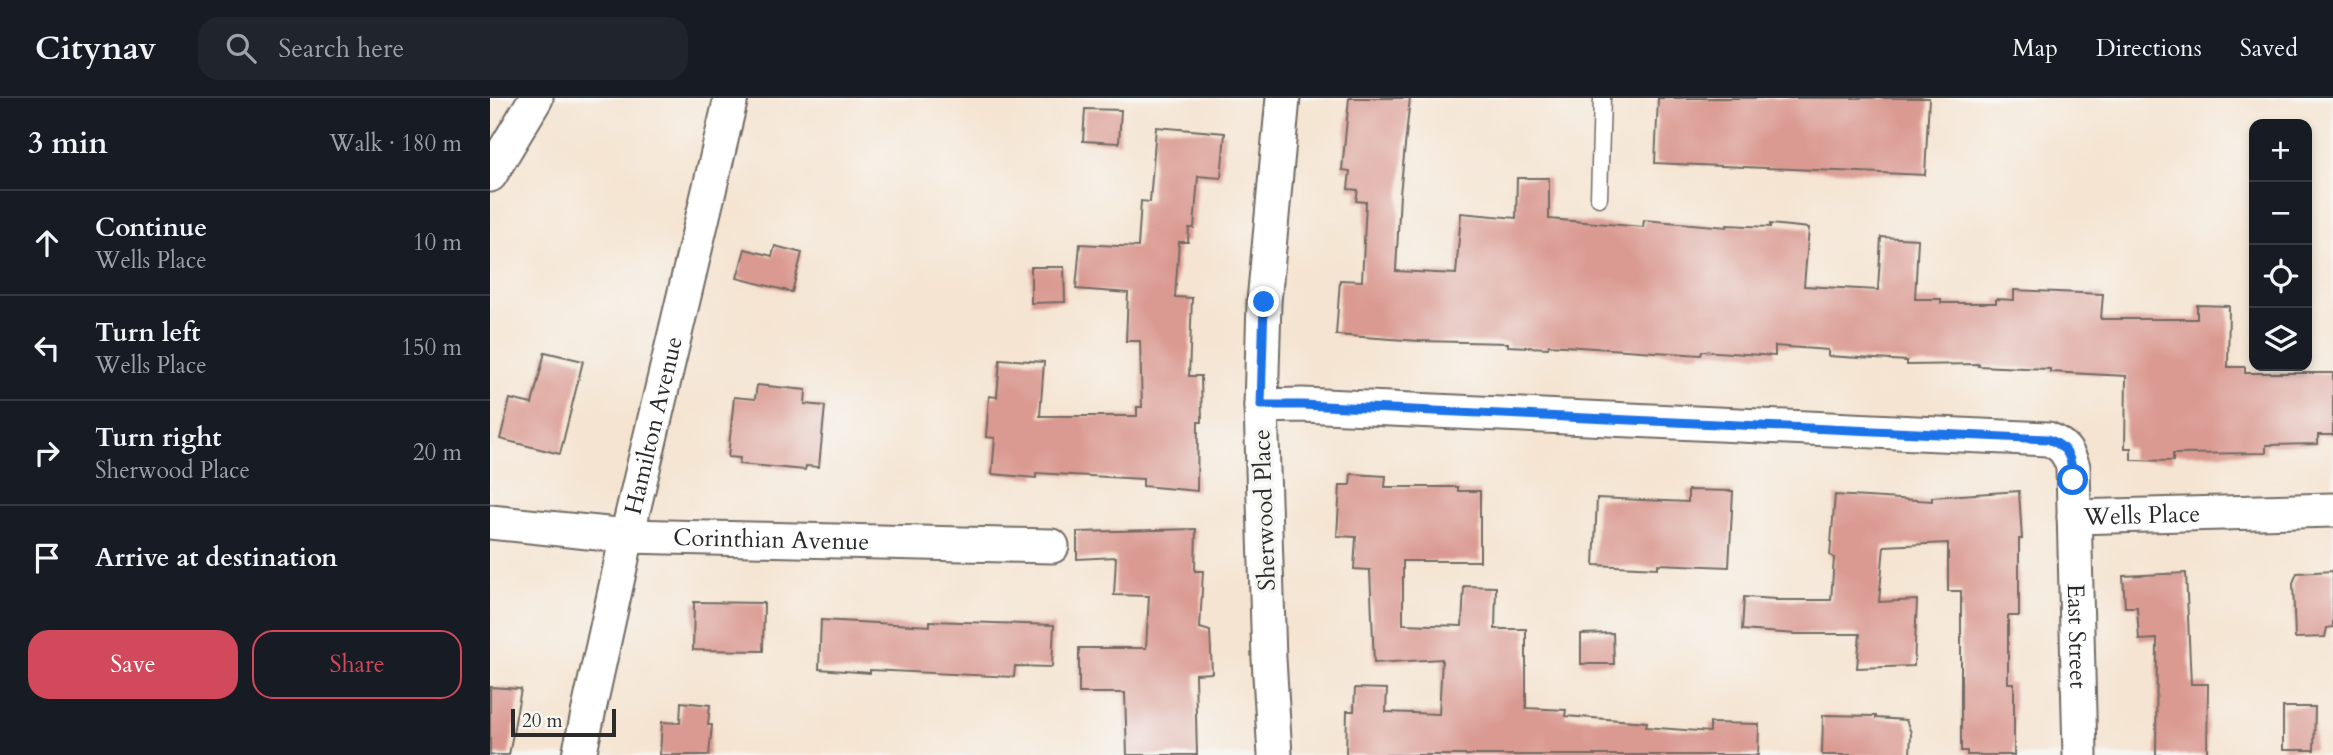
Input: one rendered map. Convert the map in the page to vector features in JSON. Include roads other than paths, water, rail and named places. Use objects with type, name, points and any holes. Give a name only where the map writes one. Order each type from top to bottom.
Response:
[{"type":"street","points":[[490,174],[536,98]]},
{"type":"street","name":"Hamilton Avenue","points":[[579,755],[627,536],[731,98]]},
{"type":"street","name":"Sherwood Place","points":[[1275,755],[1269,659],[1261,405],[1264,302],[1283,98]]},
{"type":"street","name":"Wells Place","points":[[1261,405],[2048,439],[2059,443],[2069,454],[2073,467],[2074,517],[2333,510]]},
{"type":"street","name":"East Street","points":[[2074,517],[2080,755]]},
{"type":"street","name":"Corinthian Avenue","points":[[490,522],[627,536],[1052,545]]},
{"type":"lane","points":[[1599,198],[1602,98]]}]
